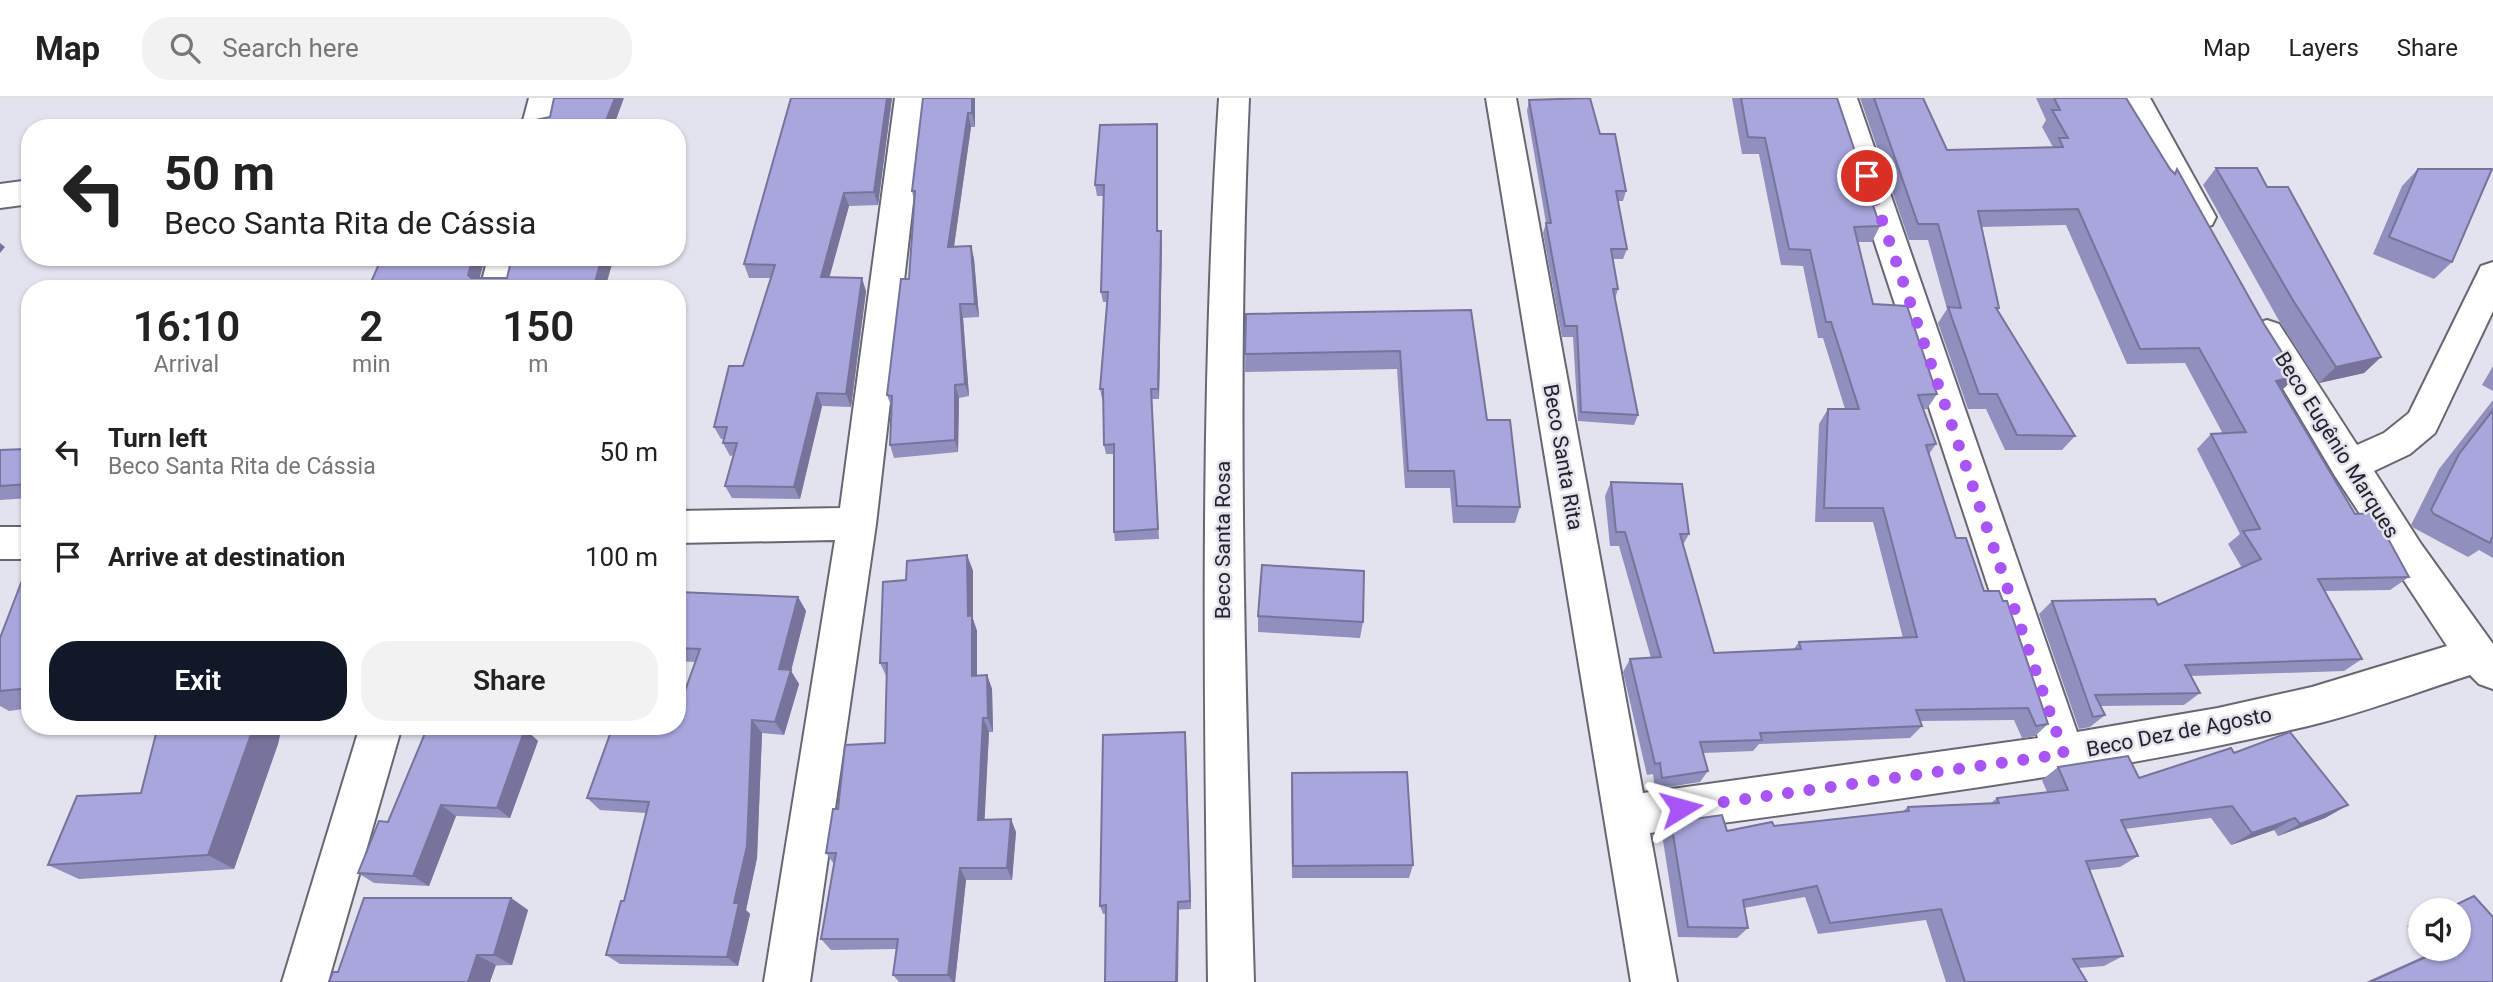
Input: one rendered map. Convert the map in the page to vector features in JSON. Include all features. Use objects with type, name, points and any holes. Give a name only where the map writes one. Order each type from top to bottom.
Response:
[{"type":"street","points":[[539,119],[544,98]]},
{"type":"street","points":[[787,982],[857,524],[910,98]]},
{"type":"street","name":"Beco Santa Rosa","points":[[1231,982],[1222,512],[1227,214],[1234,98]]},
{"type":"street","name":"Beco Santa Rita","points":[[1501,98],[1654,982]]},
{"type":"street","points":[[1842,98],[2064,754]]},
{"type":"street","points":[[2136,98],[2219,250]]},
{"type":"street","points":[[0,195],[21,193]]},
{"type":"street","points":[[2348,465],[2389,449],[2408,438],[2422,423],[2493,275]]},
{"type":"street","name":"Beco Eugênio Marques","points":[[2251,306],[2407,556],[2485,663]]},
{"type":"street","points":[[686,527],[857,524]]},
{"type":"street","points":[[0,543],[21,542]]},
{"type":"street","name":"Beco Dez de Agosto","points":[[1626,816],[2064,754],[2218,727],[2485,663]]},
{"type":"street","points":[[305,982],[378,735]]},
{"type":"building","points":[[554,98],[615,98],[607,119],[540,119],[550,117]]},
{"type":"building","points":[[791,98],[887,98],[874,192],[844,193],[821,277],[862,278],[846,394],[817,393],[794,487],[725,486],[737,443],[723,443],[727,427],[714,427],[729,366],[743,366],[775,265],[744,264]]},
{"type":"building","points":[[923,98],[972,98],[972,113],[968,113],[948,247],[971,246],[975,304],[960,304],[965,384],[955,385],[955,440],[890,445],[892,396],[887,395],[901,279],[909,279],[915,191],[912,191]]},
{"type":"building","points":[[1590,98],[1600,134],[1615,134],[1626,191],[1616,191],[1627,249],[1611,249],[1618,289],[1613,289],[1638,415],[1581,412],[1577,326],[1565,326],[1546,223],[1551,223],[1529,100]]},
{"type":"building","points":[[1741,98],[1837,98],[1880,226],[1854,227],[1873,304],[1907,306],[1937,394],[1918,395],[1936,444],[1926,445],[1956,538],[1966,538],[1984,591],[1999,591],[2003,601],[2007,601],[2048,724],[2036,726],[2028,708],[1916,710],[1922,726],[1760,733],[1762,740],[1700,742],[1708,771],[1662,778],[1660,763],[1655,764],[1630,659],[1661,657],[1625,532],[1616,532],[1611,482],[1682,484],[1689,534],[1680,534],[1714,653],[1801,649],[1799,642],[1917,637],[1883,508],[1824,508],[1828,409],[1859,409],[1831,322],[1826,322],[1810,250],[1789,249],[1765,138],[1748,137]]},
{"type":"building","points":[[1874,98],[1923,98],[1947,150],[2063,147],[2059,138],[2068,138],[2052,110],[2060,110],[2054,98],[2126,98],[2170,169],[2175,174],[2177,169],[2264,324],[2297,376],[2276,381],[2355,514],[2374,513],[2409,577],[2318,579],[2362,659],[2185,665],[2200,693],[2095,695],[2105,715],[2093,717],[2052,601],[2155,599],[2158,605],[2261,559],[2243,531],[2260,529],[2211,434],[2246,432],[2199,348],[2140,349],[2078,209],[1978,211],[1999,308],[1996,308],[2075,436],[2017,435],[1997,394],[1979,394],[1948,307],[1961,308],[1938,224],[1918,224]]},
{"type":"building","points":[[1157,124],[1157,231],[1161,231],[1158,389],[1151,389],[1158,529],[1114,532],[1114,444],[1104,445],[1103,389],[1100,389],[1108,292],[1101,292],[1104,185],[1095,185],[1100,125]]},
{"type":"building","points":[[2216,168],[2257,168],[2267,187],[2288,187],[2381,357],[2336,367],[2294,302]]},
{"type":"building","points":[[2418,169],[2492,169],[2452,262],[2389,237]]},
{"type":"building","points":[[378,266],[470,266],[468,275],[471,278],[507,278],[510,266],[599,266],[596,280],[372,280]]},
{"type":"building","points":[[1471,310],[1487,420],[1510,420],[1520,507],[1457,506],[1454,471],[1408,471],[1400,351],[1245,354],[1246,314]]},
{"type":"building","points":[[2493,410],[2493,535],[2490,543],[2431,510],[2459,454]]},
{"type":"building","points":[[21,449],[21,485],[0,486],[0,450]]},
{"type":"building","points":[[967,555],[968,616],[972,615],[972,676],[987,675],[988,718],[983,718],[978,820],[1011,819],[1007,868],[960,868],[948,975],[893,975],[898,939],[821,939],[836,853],[826,853],[833,809],[838,809],[845,745],[885,743],[887,663],[880,663],[883,582],[906,580],[907,561]]},
{"type":"building","points":[[1262,565],[1364,571],[1363,622],[1258,616]]},
{"type":"building","points":[[21,583],[21,689],[0,691],[0,638]]},
{"type":"building","points":[[686,592],[798,597],[779,669],[791,670],[775,722],[752,720],[747,846],[734,903],[739,903],[727,957],[606,955],[621,901],[624,901],[649,802],[587,798],[610,735],[686,735],[686,688],[700,649],[686,648]]},
{"type":"building","points":[[1185,732],[1190,901],[1178,902],[1176,982],[1105,982],[1106,905],[1100,906],[1103,735]]},
{"type":"building","points":[[2290,732],[2348,805],[2300,824],[2295,818],[2252,833],[2232,806],[2121,820],[2138,856],[2086,861],[2123,956],[2073,959],[2087,982],[1965,982],[1941,909],[1830,923],[1817,886],[1743,900],[1748,928],[1688,927],[1671,822],[1722,815],[1727,831],[1772,822],[1774,826],[1909,811],[1908,807],[1999,803],[1997,798],[2068,790],[2058,767],[2128,756],[2139,778],[2231,748],[2234,753]]},
{"type":"building","points":[[156,735],[251,735],[208,855],[48,865],[77,796],[141,793]]},
{"type":"building","points":[[424,735],[523,735],[497,808],[441,805],[413,876],[358,873],[379,821],[388,822]]},
{"type":"building","points":[[1407,772],[1413,865],[1293,866],[1292,773]]},
{"type":"building","points":[[2474,896],[2493,917],[2493,982],[2370,982],[2417,961],[2471,961],[2470,898]]},
{"type":"building","points":[[364,898],[511,898],[494,955],[477,955],[468,982],[329,982],[333,972],[338,972]]},
{"type":"route","points":[[1681,808],[2064,754],[1867,176]]}]
